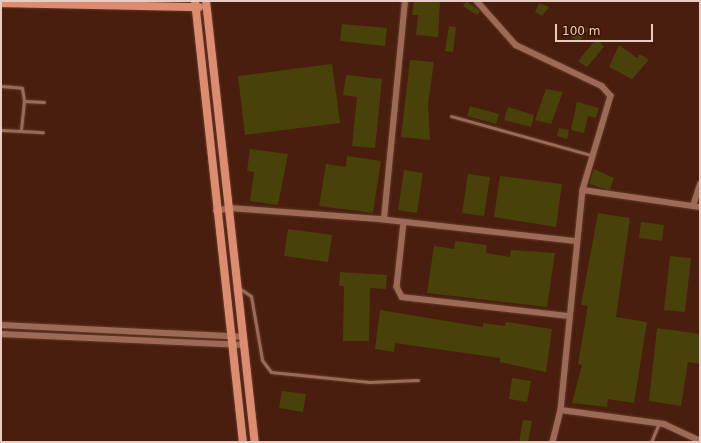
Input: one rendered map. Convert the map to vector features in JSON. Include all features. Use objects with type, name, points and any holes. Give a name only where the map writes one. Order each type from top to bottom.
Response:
[{"type":"street","points":[[384,219],[405,1]]},
{"type":"street","points":[[477,1],[516,45],[608,91],[610,102],[591,155],[583,190],[576,241],[561,410],[553,442]]},
{"type":"street","points":[[1,3],[206,4],[255,442]]},
{"type":"street","points":[[195,4],[216,211],[243,442]]},
{"type":"street","points":[[205,103],[217,101]]},
{"type":"street","points":[[693,206],[700,184]]},
{"type":"street","points":[[583,190],[700,207]]},
{"type":"street","points":[[216,211],[230,208],[384,219],[576,241]]},
{"type":"street","points":[[404,222],[397,287],[402,297],[569,316]]},
{"type":"street","points":[[1,326],[243,341]]},
{"type":"street","points":[[1,334],[231,340]]},
{"type":"street","points":[[561,410],[659,423],[700,441]]},
{"type":"lane","points":[[1,86],[22,88],[24,101],[21,131]]},
{"type":"lane","points":[[24,101],[44,102]]},
{"type":"lane","points":[[451,116],[591,155]]},
{"type":"lane","points":[[1,130],[43,132]]},
{"type":"lane","points":[[238,287],[251,296],[262,360],[271,372],[369,382],[418,380]]},
{"type":"lane","points":[[657,442],[652,441],[659,423]]},
{"type":"building","points":[[414,1],[440,2],[438,37],[416,35],[418,15],[412,15]]},
{"type":"building","points":[[466,1],[480,11],[477,15],[463,6]]},
{"type":"building","points":[[539,3],[549,7],[542,16],[535,12]]},
{"type":"building","points":[[342,24],[387,28],[385,46],[340,41]]},
{"type":"building","points":[[580,24],[588,29],[579,42],[571,37]]},
{"type":"building","points":[[449,26],[456,27],[453,52],[445,51]]},
{"type":"building","points":[[597,38],[604,47],[587,67],[578,61]]},
{"type":"building","points":[[619,45],[637,58],[640,54],[649,60],[632,79],[609,67]]},
{"type":"building","points":[[410,60],[434,62],[428,104],[430,140],[401,137]]},
{"type":"building","points":[[332,64],[340,123],[245,135],[238,76]]},
{"type":"building","points":[[346,75],[382,79],[375,148],[352,146],[357,97],[343,95]]},
{"type":"building","points":[[546,89],[563,92],[551,124],[535,120]]},
{"type":"building","points":[[577,102],[599,108],[596,118],[588,116],[584,133],[571,130]]},
{"type":"building","points":[[470,106],[499,114],[496,124],[467,116]]},
{"type":"building","points":[[508,107],[534,115],[531,127],[504,120]]},
{"type":"building","points":[[559,128],[569,130],[567,139],[557,136]]},
{"type":"building","points":[[250,149],[288,154],[278,205],[250,201],[254,172],[247,171]]},
{"type":"building","points":[[347,156],[381,161],[373,213],[319,206],[326,164],[346,167]]},
{"type":"building","points":[[594,169],[614,178],[610,190],[589,184]]},
{"type":"building","points":[[404,170],[423,173],[417,213],[398,210]]},
{"type":"building","points":[[468,174],[490,177],[484,216],[462,213]]},
{"type":"building","points":[[500,176],[562,184],[556,227],[494,217]]},
{"type":"building","points":[[598,213],[630,218],[616,317],[647,322],[634,403],[608,399],[607,407],[572,403],[582,365],[578,364],[588,306],[581,305]]},
{"type":"building","points":[[641,222],[664,225],[662,241],[639,238]]},
{"type":"building","points":[[288,229],[332,235],[328,262],[284,256]]},
{"type":"building","points":[[455,241],[487,245],[486,253],[510,257],[511,250],[555,253],[547,307],[427,293],[434,246],[454,249]]},
{"type":"building","points":[[670,256],[691,258],[685,312],[664,310]]},
{"type":"building","points":[[340,272],[387,275],[386,289],[370,288],[369,341],[343,341],[344,286],[339,286]]},
{"type":"building","points":[[380,310],[483,327],[483,323],[505,326],[506,322],[552,329],[546,372],[500,362],[500,358],[395,343],[394,352],[375,349]]},
{"type":"building","points":[[657,328],[700,334],[700,364],[688,362],[681,406],[649,401]]},
{"type":"building","points":[[512,378],[531,381],[527,402],[509,399]]},
{"type":"building","points":[[282,391],[306,394],[303,412],[279,408]]},
{"type":"building","points":[[523,420],[532,421],[528,442],[519,442]]}]
